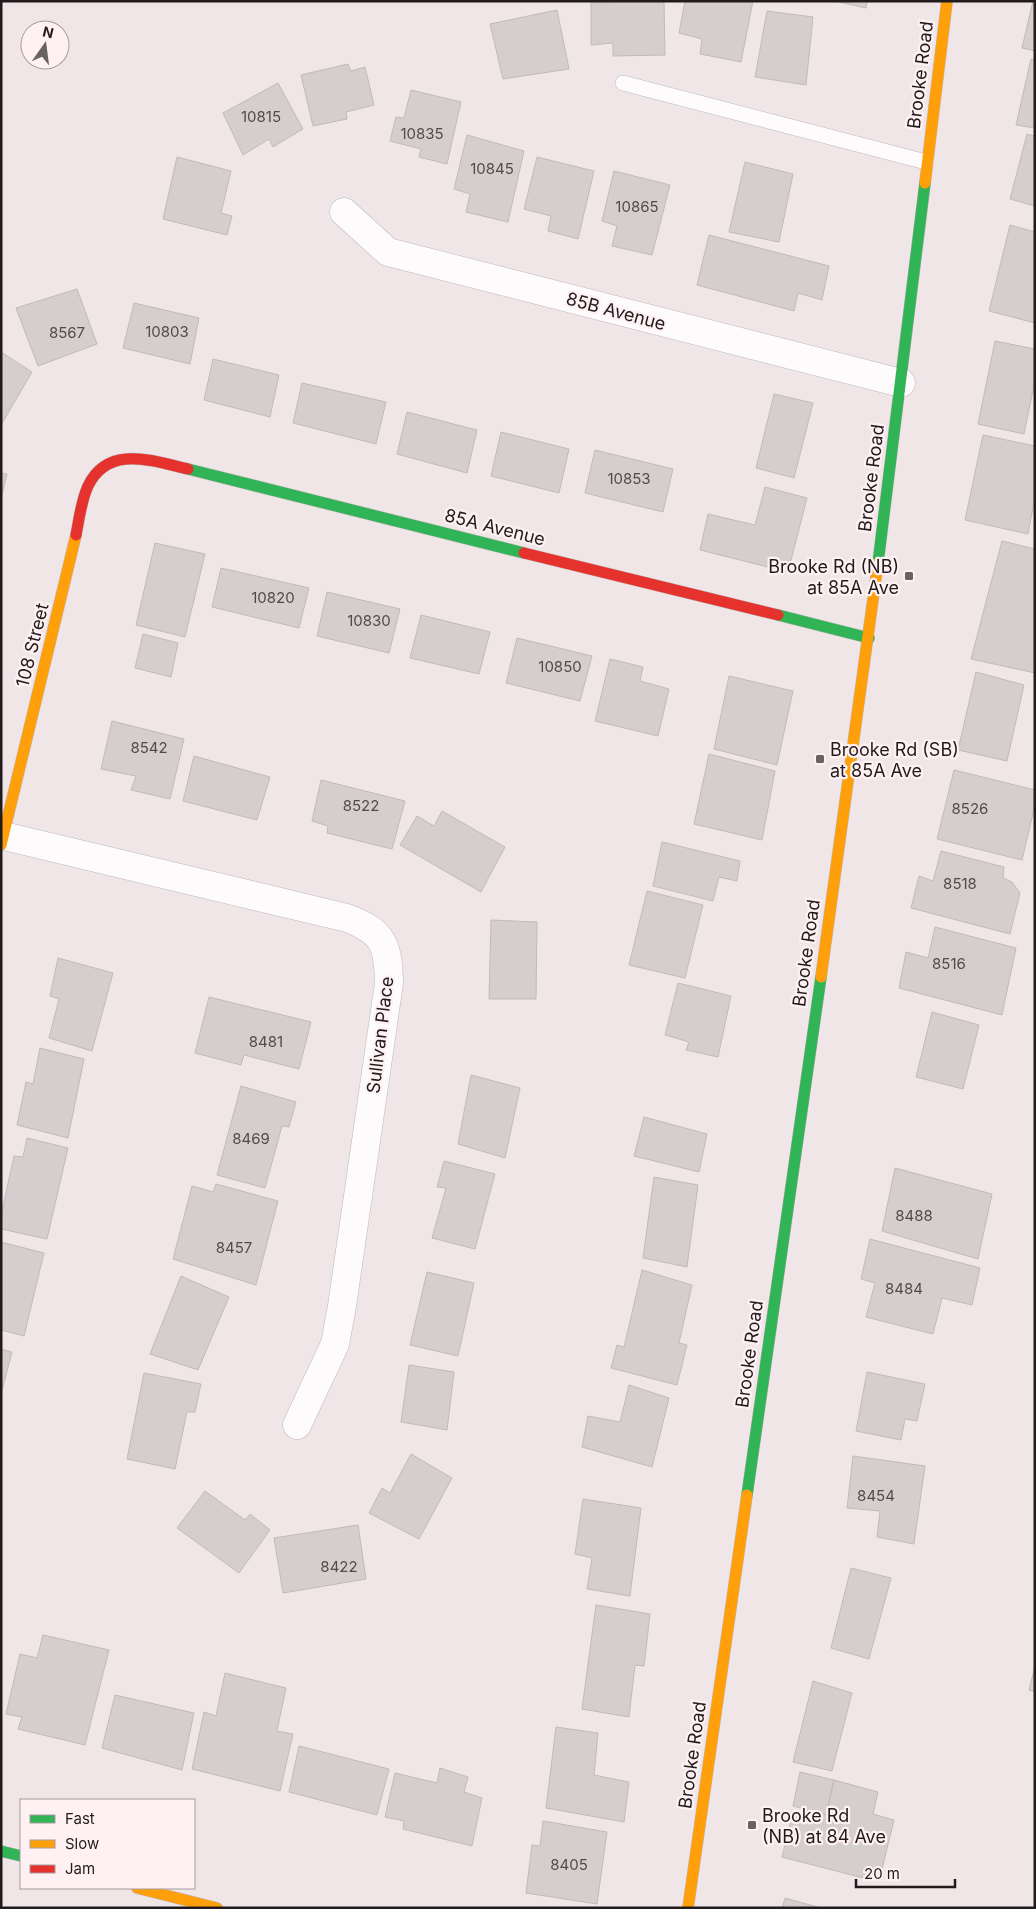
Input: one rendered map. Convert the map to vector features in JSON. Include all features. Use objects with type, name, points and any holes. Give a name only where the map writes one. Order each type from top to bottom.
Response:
[{"type":"street","name":"Brooke Road","points":[[688,1908],[869,638],[946,1]]},
{"type":"street","name":"85B Avenue","points":[[344,212],[388,252],[901,384]]},
{"type":"street","name":"85A Avenue","points":[[111,460],[130,458],[166,464],[869,638]]},
{"type":"street","name":"108 Street","points":[[2,841],[87,488],[97,472],[111,460]]},
{"type":"street","name":"Sullivan Place","points":[[2,841],[347,918],[367,926],[377,935],[385,947],[389,983],[342,1306],[335,1344],[297,1425]]},
{"type":"street","points":[[1,1851],[20,1856]]},
{"type":"street","points":[[141,1889],[217,1908]]},
{"type":"lane","points":[[624,83],[926,162]]},
{"type":"building","points":[[664,1],[665,55],[613,56],[613,43],[591,45],[591,2]]},
{"type":"building","points":[[685,1],[753,1],[741,62],[700,54],[702,39],[679,33]]},
{"type":"building","points":[[835,1],[867,1],[866,8]]},
{"type":"building","points":[[1033,1],[1035,1],[1035,51],[1022,48]]},
{"type":"building","points":[[557,10],[569,69],[503,79],[490,24]]},
{"type":"building","points":[[767,11],[813,17],[806,85],[755,77]]},
{"type":"building","points":[[1031,59],[1035,60],[1035,128],[1016,125]]},
{"type":"building","points":[[348,64],[351,71],[365,67],[374,105],[346,112],[347,119],[313,126],[301,75]]},
{"type":"building","points":[[278,83],[303,129],[273,147],[269,139],[243,155],[223,113]]},
{"type":"building","points":[[411,90],[461,102],[447,164],[419,157],[421,149],[390,141],[396,117],[404,118]]},
{"type":"building","points":[[1027,134],[1035,136],[1035,206],[1010,199]]},
{"type":"building","points":[[467,135],[524,151],[508,222],[466,212],[470,194],[454,189]]},
{"type":"building","points":[[177,157],[231,171],[221,213],[232,216],[227,235],[163,219]]},
{"type":"building","points":[[537,157],[594,171],[578,239],[548,231],[551,216],[524,209]]},
{"type":"building","points":[[745,162],[793,174],[779,242],[729,232]]},
{"type":"building","points":[[614,171],[670,185],[652,255],[612,246],[617,226],[602,221]]},
{"type":"building","points":[[1010,225],[1035,232],[1035,323],[989,311]]},
{"type":"building","points":[[709,235],[829,266],[822,300],[798,293],[794,311],[697,285]]},
{"type":"building","points":[[77,289],[97,344],[38,366],[16,308]]},
{"type":"building","points":[[134,303],[199,318],[190,364],[123,348]]},
{"type":"building","points":[[995,341],[1035,349],[1035,380],[1024,434],[978,424]]},
{"type":"building","points":[[1,352],[32,372],[1,425]]},
{"type":"building","points":[[213,359],[279,375],[270,417],[204,400]]},
{"type":"building","points":[[302,383],[386,402],[376,444],[293,423]]},
{"type":"building","points":[[774,394],[813,403],[794,478],[756,468]]},
{"type":"building","points":[[407,412],[477,430],[467,473],[397,454]]},
{"type":"building","points":[[501,432],[569,449],[559,493],[491,476]]},
{"type":"building","points":[[983,435],[1035,446],[1035,497],[1028,534],[965,520]]},
{"type":"building","points":[[595,450],[673,469],[663,512],[585,493]]},
{"type":"building","points":[[1,473],[7,474],[1,499]]},
{"type":"building","points":[[765,487],[807,498],[788,572],[700,550],[708,514],[755,525]]},
{"type":"building","points":[[1002,541],[1035,549],[1035,673],[971,659]]},
{"type":"building","points":[[155,543],[205,554],[185,637],[136,625]]},
{"type":"building","points":[[221,568],[309,588],[299,628],[212,607]]},
{"type":"building","points":[[327,592],[400,609],[389,653],[317,636]]},
{"type":"building","points":[[421,615],[490,632],[479,674],[410,658]]},
{"type":"building","points":[[143,634],[178,643],[171,677],[135,668]]},
{"type":"building","points":[[517,638],[592,656],[580,701],[506,683]]},
{"type":"building","points":[[610,659],[643,667],[640,681],[669,689],[658,736],[595,721]]},
{"type":"building","points":[[976,672],[1024,685],[1007,761],[958,750]]},
{"type":"building","points":[[729,676],[793,691],[777,765],[714,749]]},
{"type":"building","points":[[112,721],[184,739],[170,799],[131,790],[136,776],[101,769]]},
{"type":"building","points":[[709,754],[775,771],[762,840],[694,824]]},
{"type":"building","points":[[194,756],[270,777],[257,820],[183,801]]},
{"type":"building","points":[[954,770],[1035,790],[1035,805],[1022,860],[937,839]]},
{"type":"building","points":[[321,780],[405,801],[392,849],[327,833],[328,826],[312,821]]},
{"type":"building","points":[[442,811],[505,847],[481,892],[400,845],[417,816],[434,826]]},
{"type":"building","points":[[662,842],[740,861],[737,881],[719,877],[713,901],[653,886]]},
{"type":"building","points":[[941,851],[1004,867],[1003,878],[1012,882],[1020,893],[1010,934],[911,908],[919,876],[933,881]]},
{"type":"building","points":[[647,891],[703,905],[685,978],[629,965]]},
{"type":"building","points":[[491,920],[537,922],[536,999],[489,999]]},
{"type":"building","points":[[935,927],[1016,948],[1002,1015],[899,988],[906,952],[928,958]]},
{"type":"building","points":[[58,958],[113,973],[92,1051],[49,1038],[59,999],[50,996]]},
{"type":"building","points":[[678,983],[731,996],[718,1057],[686,1050],[689,1042],[665,1035]]},
{"type":"building","points":[[209,997],[311,1022],[299,1069],[244,1055],[241,1065],[195,1053]]},
{"type":"building","points":[[932,1012],[979,1025],[963,1089],[916,1077]]},
{"type":"building","points":[[40,1048],[84,1059],[68,1138],[17,1125],[26,1082],[33,1084]]},
{"type":"building","points":[[471,1075],[520,1088],[505,1158],[458,1144]]},
{"type":"building","points":[[241,1086],[296,1102],[289,1127],[282,1126],[265,1188],[217,1175]]},
{"type":"building","points":[[644,1117],[707,1134],[699,1172],[634,1156]]},
{"type":"building","points":[[27,1138],[68,1148],[47,1239],[1,1229],[1,1216],[14,1156],[23,1157]]},
{"type":"building","points":[[444,1161],[495,1174],[475,1249],[432,1238],[446,1188],[437,1187]]},
{"type":"building","points":[[895,1168],[992,1194],[978,1259],[882,1231]]},
{"type":"building","points":[[654,1177],[698,1185],[687,1267],[643,1258]]},
{"type":"building","points":[[216,1184],[278,1201],[256,1285],[173,1259],[192,1186],[213,1192]]},
{"type":"building","points":[[870,1239],[980,1268],[972,1305],[942,1298],[933,1334],[866,1317],[875,1283],[861,1279]]},
{"type":"building","points":[[1,1242],[44,1253],[24,1336],[1,1330]]},
{"type":"building","points":[[642,1270],[692,1285],[679,1343],[687,1345],[677,1385],[611,1368],[617,1345],[624,1347]]},
{"type":"building","points":[[427,1272],[474,1283],[458,1356],[410,1345]]},
{"type":"building","points":[[181,1276],[229,1297],[198,1370],[150,1354]]},
{"type":"building","points":[[1,1349],[12,1352],[1,1394]]},
{"type":"building","points":[[409,1365],[454,1372],[447,1430],[401,1422]]},
{"type":"building","points":[[867,1372],[925,1384],[917,1421],[905,1419],[901,1440],[856,1431]]},
{"type":"building","points":[[144,1373],[201,1384],[195,1412],[187,1412],[175,1469],[127,1459]]},
{"type":"building","points":[[629,1385],[669,1398],[652,1467],[582,1447],[588,1416],[620,1422]]},
{"type":"building","points":[[411,1454],[452,1478],[419,1539],[369,1513],[382,1488],[390,1493]]},
{"type":"building","points":[[853,1456],[925,1466],[914,1544],[877,1537],[880,1511],[847,1508]]},
{"type":"building","points":[[205,1491],[245,1520],[250,1514],[270,1530],[239,1573],[177,1528]]},
{"type":"building","points":[[583,1499],[641,1508],[630,1596],[587,1589],[592,1558],[575,1554]]},
{"type":"building","points":[[358,1525],[366,1579],[283,1593],[274,1538]]},
{"type":"building","points":[[851,1568],[891,1578],[869,1659],[831,1648]]},
{"type":"building","points":[[596,1605],[650,1614],[644,1666],[635,1665],[629,1717],[582,1709]]},
{"type":"building","points":[[43,1635],[109,1650],[85,1745],[18,1729],[22,1717],[6,1714],[20,1654],[37,1658]]},
{"type":"building","points":[[1035,1666],[1035,1692],[1029,1690]]},
{"type":"building","points":[[225,1673],[286,1688],[277,1731],[293,1734],[280,1791],[192,1769],[204,1712],[216,1716]]},
{"type":"building","points":[[813,1681],[852,1693],[832,1771],[793,1762]]},
{"type":"building","points":[[115,1695],[194,1713],[182,1770],[102,1748]]},
{"type":"building","points":[[556,1727],[598,1733],[594,1775],[629,1782],[624,1822],[546,1808]]},
{"type":"building","points":[[299,1746],[389,1769],[377,1815],[289,1792]]},
{"type":"building","points":[[440,1768],[468,1777],[464,1792],[482,1798],[472,1846],[403,1829],[404,1821],[385,1817],[395,1773],[437,1783]]},
{"type":"building","points":[[800,1772],[834,1780],[826,1815],[793,1806]]},
{"type":"building","points":[[834,1780],[878,1792],[873,1814],[894,1820],[881,1873],[869,1869],[867,1879],[782,1857],[792,1816],[800,1818],[803,1809],[826,1815]]},
{"type":"building","points":[[543,1821],[607,1832],[597,1904],[526,1893],[532,1845],[540,1846]]},
{"type":"building","points":[[785,1898],[821,1908],[782,1908]]},
{"type":"traffic: fast","points":[[878,563],[925,183]]},
{"type":"traffic: fast","points":[[188,469],[524,553]]},
{"type":"traffic: fast","points":[[778,615],[869,638]]},
{"type":"traffic: fast","points":[[747,1495],[821,977]]},
{"type":"traffic: fast","points":[[1,1851],[20,1856]]},
{"type":"traffic: slow","points":[[925,183],[947,1]]},
{"type":"traffic: slow","points":[[1,845],[76,535]]},
{"type":"traffic: slow","points":[[821,977],[878,563]]},
{"type":"traffic: slow","points":[[688,1908],[747,1495]]},
{"type":"traffic: slow","points":[[141,1889],[217,1908]]},
{"type":"traffic: jam","points":[[76,535],[82,504],[88,486],[97,473],[107,464],[119,460],[132,459],[160,462],[188,469]]},
{"type":"traffic: jam","points":[[524,553],[778,615]]},
{"type":"place","name":"Brooke Rd (NB) at 85A Ave","points":[[909,576]]},
{"type":"place","name":"Brooke Rd (SB) at 85A Ave","points":[[820,759]]},
{"type":"place","name":"Brooke Rd (NB) at 84 Ave","points":[[752,1825]]}]
